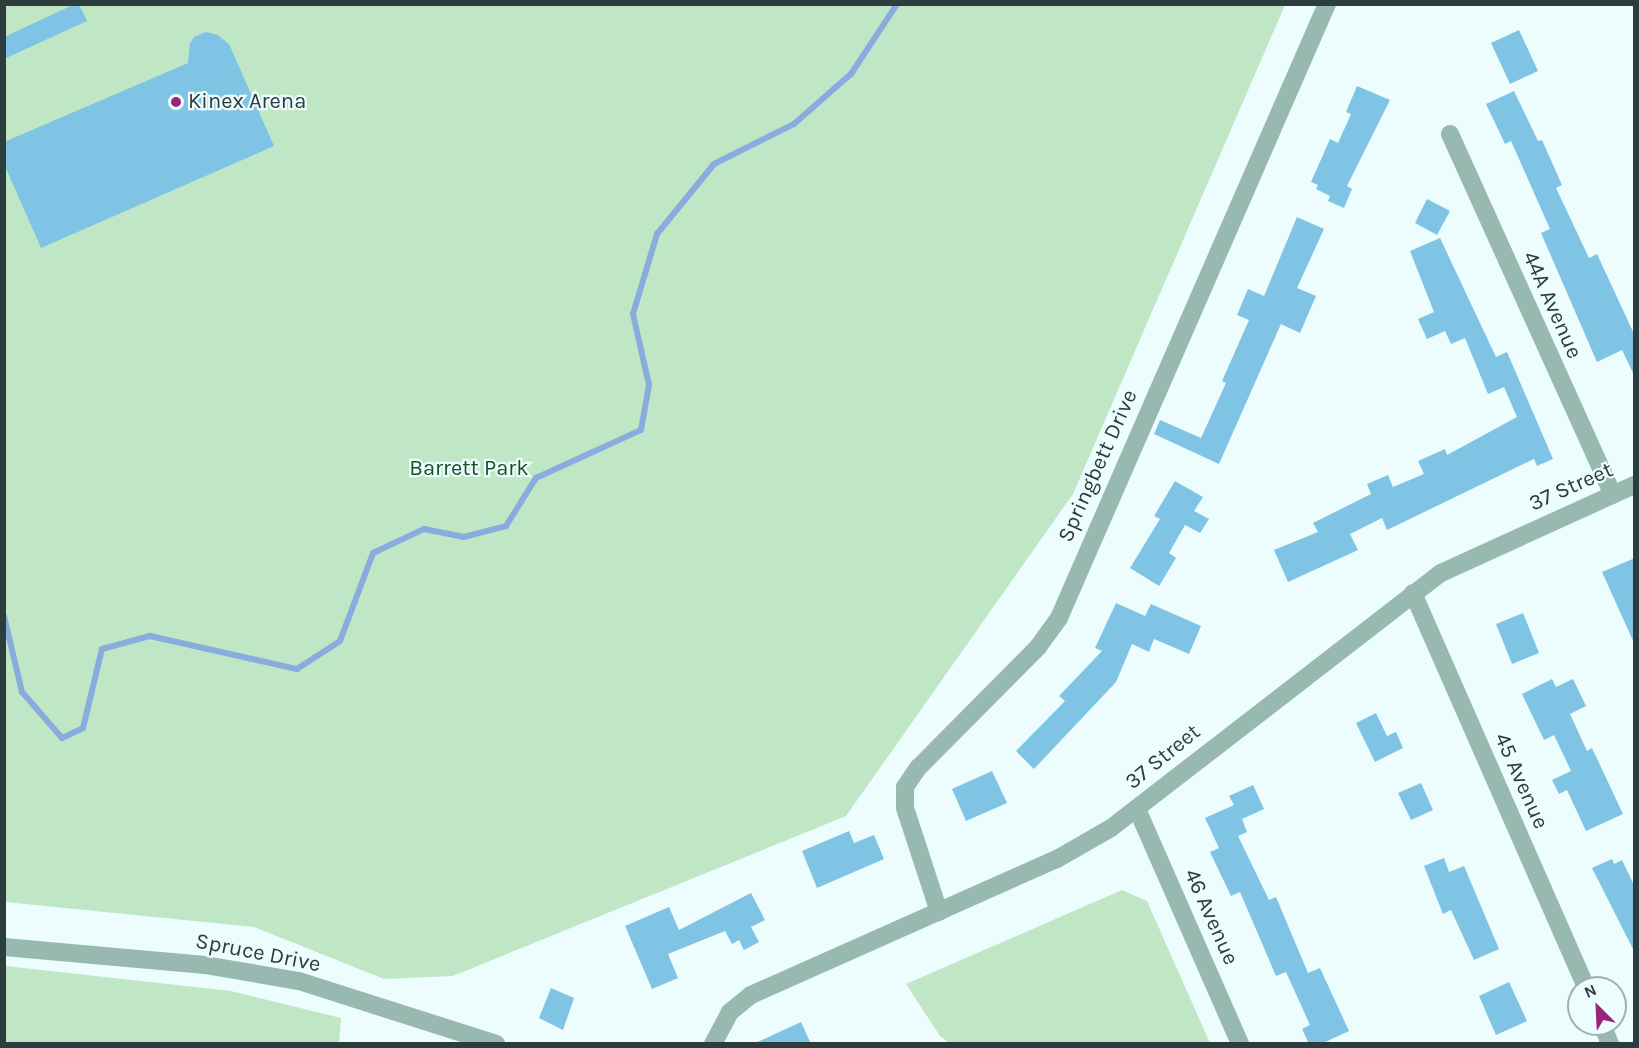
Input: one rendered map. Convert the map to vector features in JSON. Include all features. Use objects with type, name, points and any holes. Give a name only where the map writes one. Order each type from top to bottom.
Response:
[{"type":"street","name":"Springbett Drive","points":[[939,912],[905,808],[905,787],[918,768],[1038,647],[1059,618],[1327,4]]},
{"type":"street","name":"44A Avenue","points":[[1450,134],[1612,495]]},
{"type":"street","name":"37 Street","points":[[713,1044],[730,1012],[751,995],[1057,859],[1137,809],[1413,593],[1455,565],[1635,485]]},
{"type":"street","name":"45 Avenue","points":[[1413,593],[1581,976]]},
{"type":"street","name":"46 Avenue","points":[[1137,809],[1240,1044]]},
{"type":"street","name":"Spruce Drive","points":[[4,947],[205,965],[299,981],[496,1044]]},
{"type":"green space","name":"Barrett Park","points":[[4,5],[1285,5],[1073,494],[846,816],[453,976],[384,979],[254,927],[5,902]]},
{"type":"green space","points":[[1122,890],[1147,901],[1210,1043],[949,1043],[940,1036],[906,984]]},
{"type":"green space","points":[[5,966],[231,991],[341,1018],[339,1043],[5,1043]]},
{"type":"building","points":[[79,4],[87,21],[4,59],[4,37]]},
{"type":"building","points":[[1519,30],[1538,71],[1510,84],[1491,43]]},
{"type":"building","name":"Kinex Arena","points":[[206,32],[218,35],[229,44],[274,146],[41,248],[4,164],[4,142],[188,63],[190,43],[194,37]]},
{"type":"building","points":[[1357,86],[1390,100],[1347,186],[1352,189],[1344,208],[1328,201],[1330,196],[1316,189],[1318,185],[1311,182],[1330,139],[1338,143],[1351,114],[1346,112]]},
{"type":"building","points":[[1514,91],[1538,141],[1542,140],[1562,185],[1556,188],[1589,258],[1597,254],[1635,336],[1635,377],[1622,350],[1597,362],[1541,233],[1550,229],[1511,141],[1505,144],[1486,104]]},
{"type":"building","points":[[1427,199],[1450,211],[1437,235],[1415,223]]},
{"type":"building","points":[[1297,217],[1324,229],[1297,288],[1316,296],[1300,333],[1281,324],[1219,464],[1154,434],[1160,420],[1201,438],[1226,383],[1222,381],[1249,320],[1237,315],[1248,289],[1264,296]]},
{"type":"building","points":[[1440,238],[1496,357],[1507,352],[1553,459],[1537,466],[1534,459],[1387,530],[1382,518],[1350,534],[1358,550],[1288,582],[1274,550],[1318,532],[1313,523],[1371,494],[1367,484],[1388,475],[1393,487],[1424,474],[1418,461],[1445,449],[1447,455],[1517,417],[1504,387],[1488,394],[1465,338],[1451,344],[1445,331],[1427,339],[1418,319],[1434,312],[1410,251]]},
{"type":"building","points":[[1175,481],[1203,497],[1194,511],[1209,519],[1200,533],[1185,525],[1169,553],[1176,558],[1159,586],[1130,568],[1160,519],[1154,516]]},
{"type":"building","points":[[1635,558],[1635,645],[1602,572]]},
{"type":"building","points":[[1116,603],[1145,616],[1151,604],[1201,626],[1189,654],[1154,639],[1149,652],[1132,644],[1116,682],[1034,769],[1016,751],[1065,701],[1059,696],[1102,651],[1095,648]]},
{"type":"building","points":[[1523,613],[1539,653],[1512,664],[1496,624]]},
{"type":"building","points":[[1552,679],[1556,687],[1573,679],[1586,706],[1570,714],[1587,751],[1592,748],[1623,814],[1586,831],[1567,790],[1559,794],[1552,780],[1571,771],[1554,735],[1544,740],[1522,694]]},
{"type":"building","points":[[1376,713],[1387,736],[1396,732],[1403,748],[1375,762],[1356,723]]},
{"type":"building","points":[[992,771],[1007,803],[966,821],[952,789]]},
{"type":"building","points":[[1421,783],[1433,810],[1411,820],[1398,793]]},
{"type":"building","points":[[1253,785],[1264,809],[1242,819],[1247,832],[1238,836],[1269,900],[1276,897],[1308,973],[1320,968],[1349,1031],[1321,1044],[1309,1044],[1302,1029],[1310,1025],[1286,972],[1276,976],[1240,892],[1231,896],[1210,852],[1219,848],[1205,818],[1234,805],[1229,796]]},
{"type":"building","points":[[849,831],[854,843],[874,835],[884,859],[817,888],[802,851]]},
{"type":"building","points":[[1444,858],[1449,872],[1464,866],[1499,949],[1474,960],[1451,910],[1443,914],[1424,866]]},
{"type":"building","points":[[1612,859],[1614,864],[1622,860],[1635,887],[1635,953],[1592,868]]},
{"type":"building","points":[[751,893],[765,920],[751,927],[759,942],[744,950],[739,940],[732,944],[725,931],[668,954],[678,978],[652,989],[625,926],[669,907],[679,930]]},
{"type":"building","points":[[1509,982],[1527,1021],[1496,1035],[1479,996]]},
{"type":"building","points":[[551,988],[574,998],[563,1030],[539,1018]]},
{"type":"building","points":[[801,1022],[811,1044],[753,1044]]},
{"type":"waterway","points":[[4,616],[22,692],[62,738],[83,728],[102,649],[150,636],[297,669],[340,641],[373,553],[424,529],[464,537],[506,526],[536,478],[641,430],[649,385],[633,314],[657,234],[714,164],[794,124],[851,74],[897,4]]},
{"type":"place","name":"Kinex Arena","points":[[176,102]]}]
